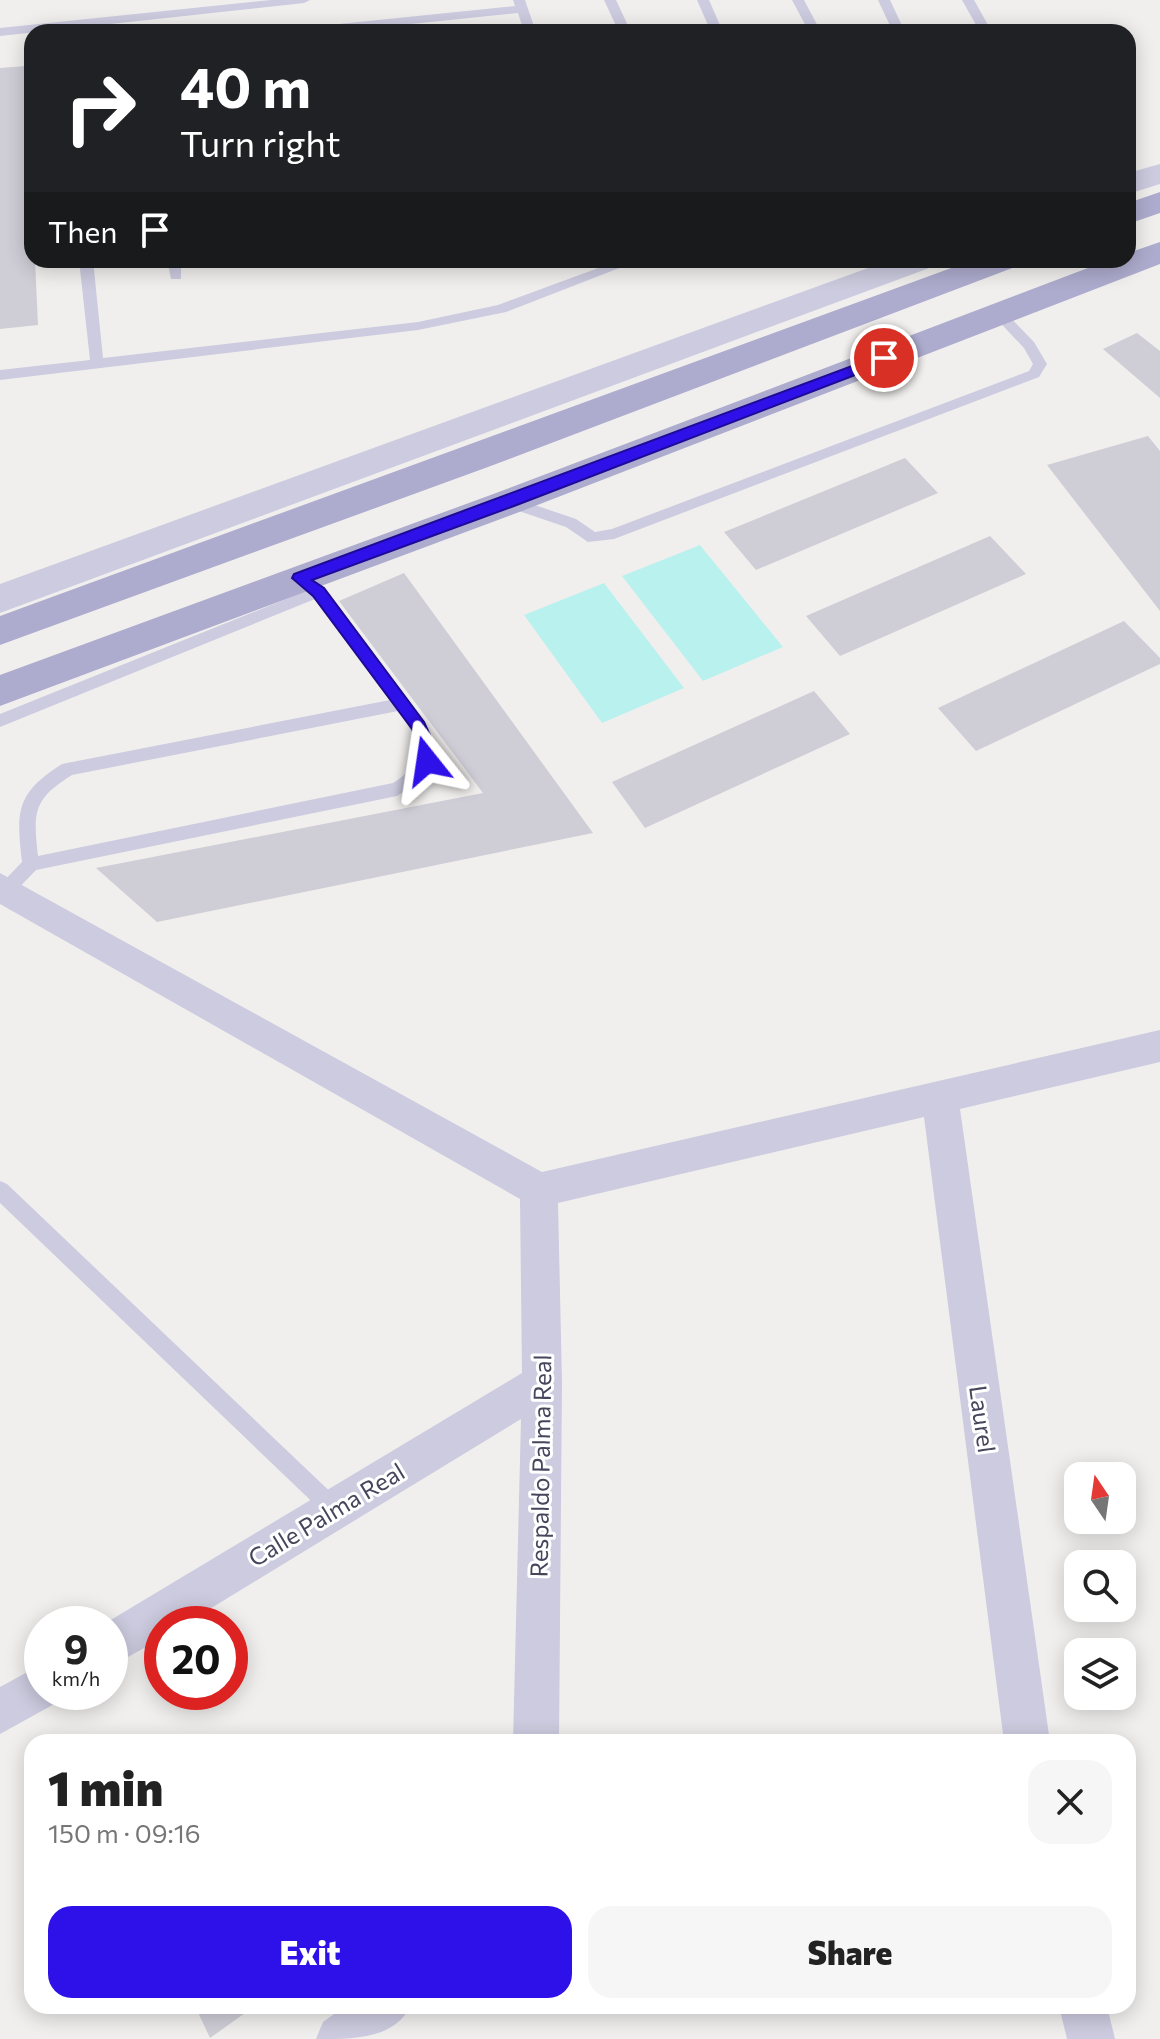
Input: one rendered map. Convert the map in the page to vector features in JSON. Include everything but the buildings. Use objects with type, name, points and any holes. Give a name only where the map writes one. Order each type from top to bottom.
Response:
[{"type":"main road","points":[[1136,211],[1160,202]]},
{"type":"main road","points":[[1136,261],[1160,252]]},
{"type":"main road","points":[[0,631],[490,453],[983,268]]},
{"type":"main road","points":[[0,691],[309,585],[509,502],[1118,268]]},
{"type":"street","points":[[1136,181],[1160,173]]},
{"type":"street","points":[[0,599],[899,268]]},
{"type":"street","points":[[3,888],[539,1190],[1160,1046]]},
{"type":"street","name":"Laurel","points":[[940,1096],[1026,1734]]},
{"type":"street","name":"Respaldo Palma Real","points":[[536,1734],[542,1383],[539,1190]]},
{"type":"street","name":"Calle Palma Real","points":[[128,1634],[542,1383]]},
{"type":"street","points":[[0,1712],[24,1697]]},
{"type":"street","points":[[340,2039],[376,2014]]},
{"type":"street","points":[[1085,2014],[1091,2039]]},
{"type":"lane","points":[[70,24],[304,0]]},
{"type":"lane","points":[[610,0],[621,24]]},
{"type":"lane","points":[[703,0],[714,24]]},
{"type":"lane","points":[[798,0],[811,24]]},
{"type":"lane","points":[[884,0],[895,24]]},
{"type":"lane","points":[[968,0],[982,24]]},
{"type":"lane","points":[[363,24],[521,4],[527,24]]},
{"type":"lane","points":[[0,32],[24,29]]},
{"type":"lane","points":[[87,268],[97,363]]},
{"type":"lane","points":[[175,268],[176,276]]},
{"type":"lane","points":[[0,375],[418,326],[501,309],[602,268]]},
{"type":"lane","points":[[509,502],[571,523],[593,538],[614,534],[1034,374],[1040,364],[1029,345],[999,314]]},
{"type":"lane","points":[[0,721],[309,585],[419,726],[426,744],[427,761],[415,779],[397,789],[31,864],[3,888]]},
{"type":"lane","points":[[31,864],[26,817],[31,798],[43,784],[68,769],[401,704]]},
{"type":"lane","points":[[0,1190],[334,1509]]},
{"type":"shaded area","points":[[700,545],[783,647],[703,681],[622,576]]},
{"type":"shaded area","points":[[604,583],[684,688],[602,723],[524,615]]},
{"type":"route","points":[[427,761],[426,744],[419,726],[318,592],[300,578],[509,502],[884,358]]}]
